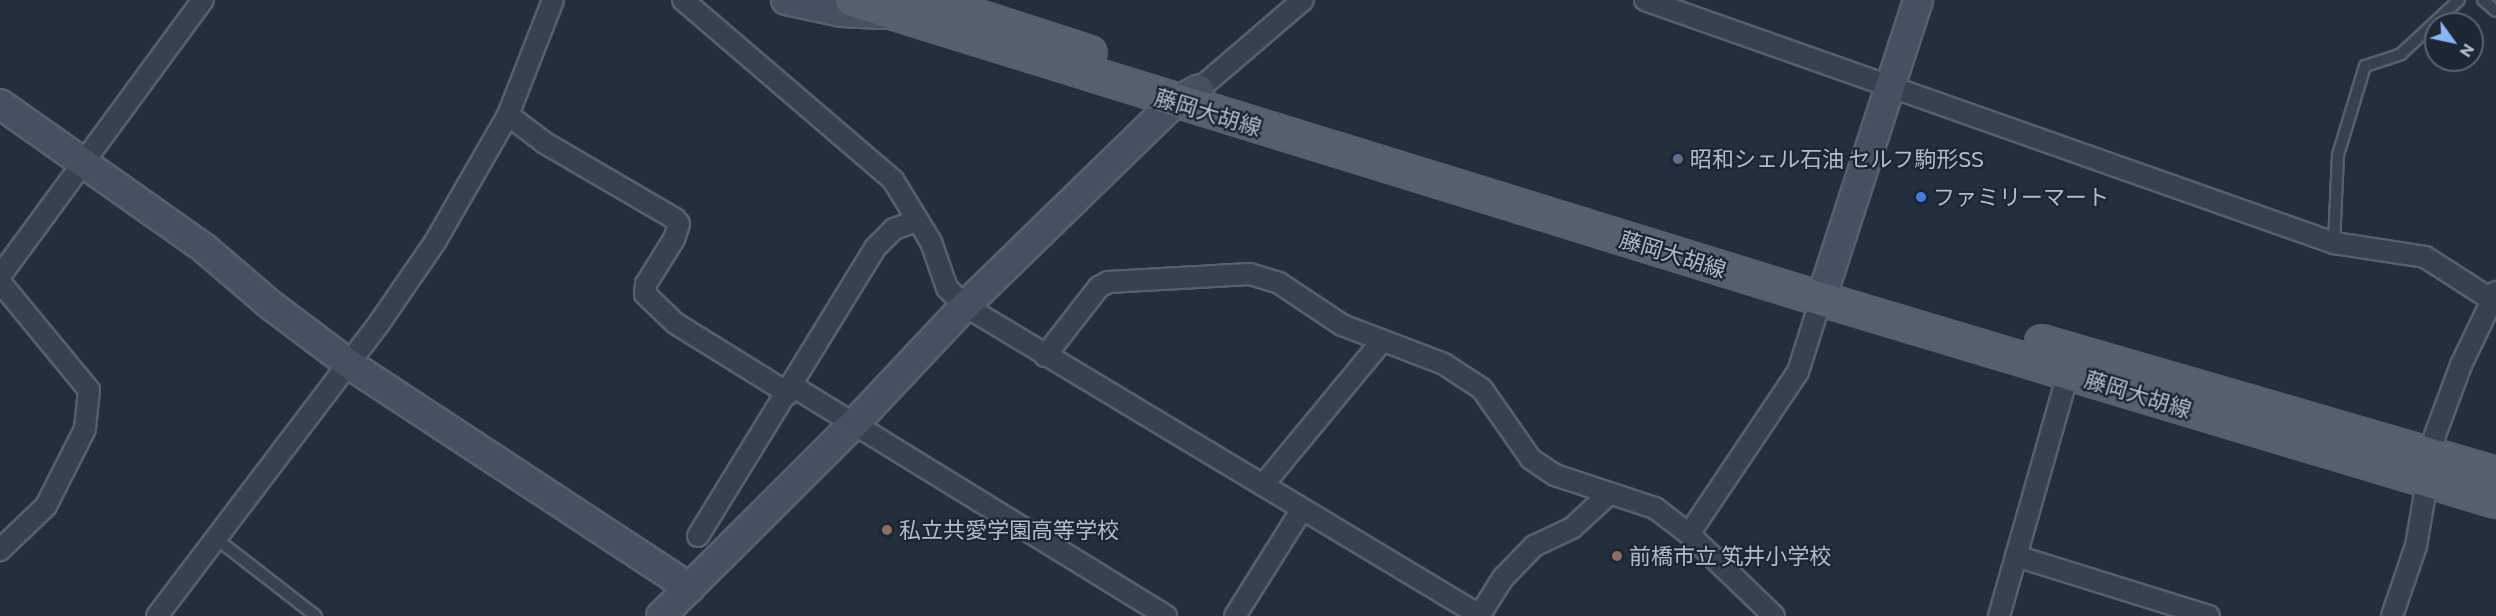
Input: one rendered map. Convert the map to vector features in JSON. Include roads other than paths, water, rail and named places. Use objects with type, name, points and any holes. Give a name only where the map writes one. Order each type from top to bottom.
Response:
[{"type":"main road","name":"藤岡大胡線","points":[[852,0],[892,15],[1187,95],[1823,289],[2429,468],[2496,501]]},
{"type":"main road","name":"藤岡大胡線","points":[[926,0],[1187,95]]},
{"type":"main road","name":"藤岡大胡線","points":[[1823,289],[2068,373],[2429,468],[2496,474]]},
{"type":"street","points":[[0,276],[203,0]]},
{"type":"street","points":[[158,616],[218,540],[278,453],[349,364],[435,242],[508,116],[553,0]]},
{"type":"street","points":[[683,0],[893,180],[916,221],[931,242],[947,288],[965,306],[1479,616],[1503,578],[1534,546],[1572,528],[1609,494]]},
{"type":"street","points":[[786,0],[842,12],[892,15]]},
{"type":"street","points":[[661,616],[856,422],[965,306],[1187,95],[1303,0]]},
{"type":"street","points":[[1645,0],[1890,84],[2334,243],[2426,257],[2494,296],[2461,365],[2429,468],[2411,566],[2392,616]]},
{"type":"street","points":[[1689,534],[1798,372],[1918,0]]},
{"type":"street","points":[[0,104],[204,248],[272,306],[349,364],[690,588]]},
{"type":"street","points":[[508,116],[545,143],[675,219],[679,224],[674,239],[646,284],[645,294],[675,323],[791,390],[856,422],[1166,616]]},
{"type":"street","points":[[698,536],[791,390],[884,237],[916,221]]},
{"type":"street","points":[[1045,356],[1103,284],[1250,274],[1279,283],[1342,325],[1444,363],[1482,388],[1531,459],[1556,475],[1655,508],[1689,534],[1774,616]]},
{"type":"street","points":[[0,282],[89,390],[85,429],[46,506],[0,550]]},
{"type":"street","points":[[1263,485],[1382,341]]},
{"type":"street","points":[[1999,616],[2068,373]]},
{"type":"street","points":[[1235,616],[1302,509]]},
{"type":"street","points":[[2016,556],[2209,616]]},
{"type":"lane","points":[[2334,243],[2338,155],[2365,66],[2401,54],[2459,0]]},
{"type":"lane","points":[[2483,0],[2496,11]]},
{"type":"lane","points":[[218,540],[316,616]]},
{"type":"place","name":"昭和シェル石油 セルフ駒形SS","points":[[1678,159]]},
{"type":"place","name":"ファミリーマート","points":[[1921,197]]},
{"type":"place","name":"私立共愛学園高等学校","points":[[887,530]]},
{"type":"place","name":"前橋市立 笂井小学校","points":[[1617,556]]}]
